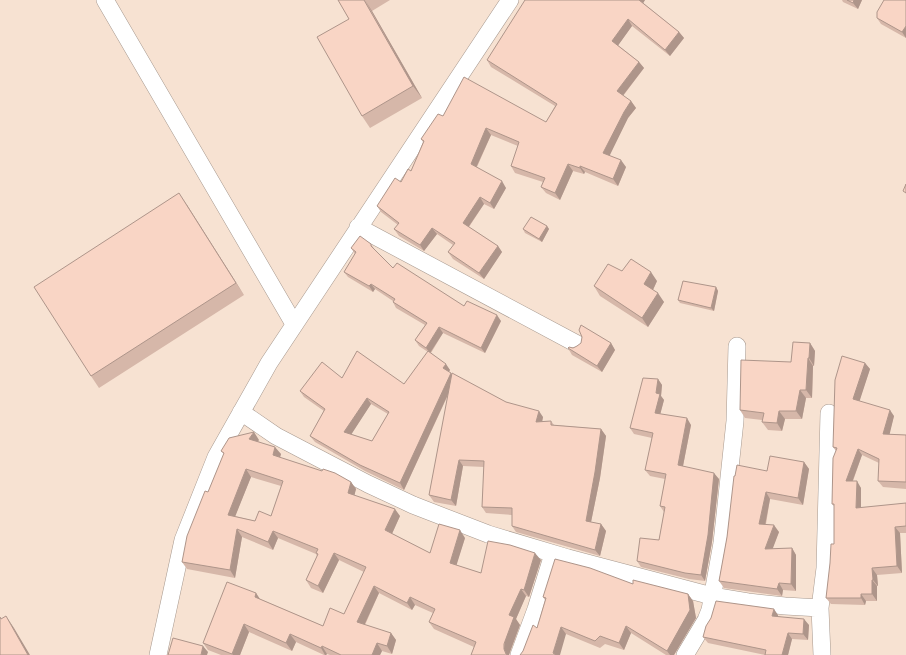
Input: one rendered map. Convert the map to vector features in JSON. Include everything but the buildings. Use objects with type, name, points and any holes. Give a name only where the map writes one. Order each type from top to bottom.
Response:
[{"type":"street","points":[[105,0],[294,324]]},
{"type":"street","points":[[158,655],[183,540],[216,457],[269,363],[294,324],[510,0]]},
{"type":"street","points":[[358,227],[577,344]]},
{"type":"street","points":[[685,655],[706,620],[710,610],[722,543],[735,421],[737,346]]},
{"type":"street","points":[[241,412],[276,436],[330,465],[413,505],[488,534],[553,554],[712,596],[755,603],[820,608]]},
{"type":"street","points":[[822,655],[820,608],[825,568],[829,413]]},
{"type":"street","points":[[519,655],[536,610],[553,554]]},
{"type":"shaded area","points":[[0,0],[906,0],[906,655],[0,655]]}]
